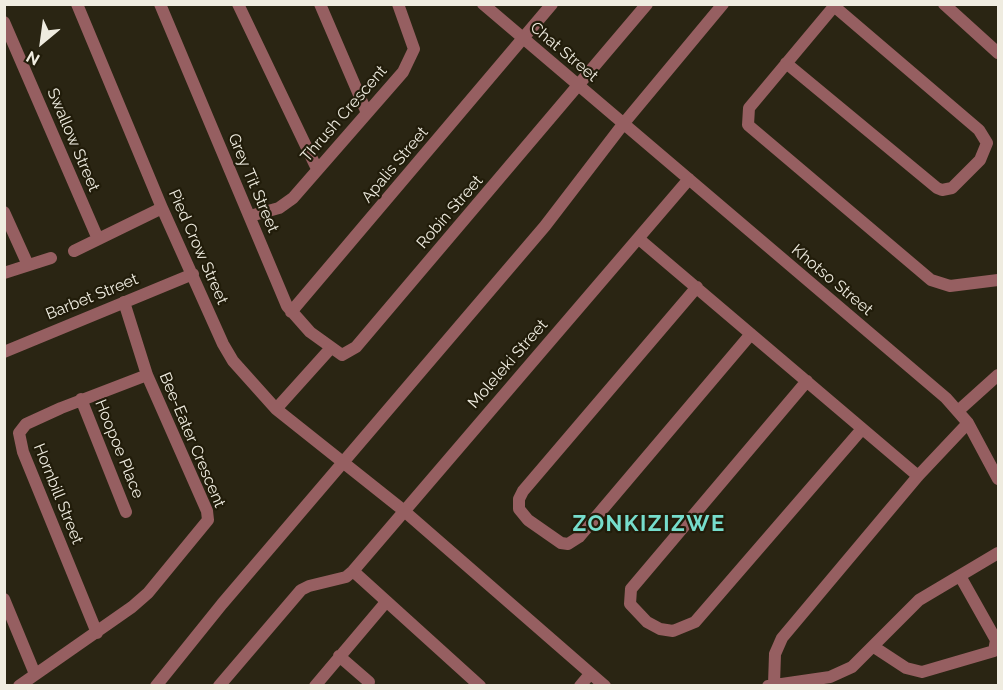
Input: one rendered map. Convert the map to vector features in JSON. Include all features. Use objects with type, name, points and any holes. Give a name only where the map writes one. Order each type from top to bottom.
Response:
[{"type":"street","name":"Pied Crow Street","points":[[77,4],[162,208],[227,353],[250,383],[276,409],[403,510],[605,686]]},
{"type":"street","name":"Grey Tit Street","points":[[160,4],[291,312],[330,349],[342,355]]},
{"type":"street","points":[[238,4],[317,169]]},
{"type":"street","points":[[320,4],[366,111]]},
{"type":"street","name":"Thrush Crescent","points":[[250,216],[284,205],[403,72],[413,53],[411,39],[398,4]]},
{"type":"street","name":"Chat Street","points":[[483,4],[624,123]]},
{"type":"street","name":"Apalis Street","points":[[291,312],[552,4]]},
{"type":"street","name":"Robin Street","points":[[342,355],[356,347],[647,4]]},
{"type":"street","points":[[156,686],[229,596],[345,463],[544,226],[624,123],[723,4]]},
{"type":"street","points":[[944,4],[999,53]]},
{"type":"street","points":[[786,63],[942,190],[952,188],[980,159],[987,143],[979,130],[835,6],[786,63],[749,108],[747,119],[753,130],[931,280],[950,286],[999,280]]},
{"type":"street","name":"Swallow Street","points":[[4,22],[98,239]]},
{"type":"street","name":"Khotso Street","points":[[624,123],[958,411],[968,423],[999,479]]},
{"type":"street","name":"Moleleki Street","points":[[219,686],[301,590],[346,577],[353,571],[689,179]]},
{"type":"street","points":[[74,251],[162,208]]},
{"type":"street","points":[[4,212],[27,265]]},
{"type":"street","points":[[639,239],[918,476]]},
{"type":"street","points":[[4,273],[51,258]]},
{"type":"street","name":"Barbet Street","points":[[4,352],[193,274]]},
{"type":"street","points":[[697,288],[523,491],[519,499],[519,509],[528,520],[561,543],[573,542],[751,334]]},
{"type":"street","name":"Bee-Eater Crescent","points":[[19,686],[96,633],[148,593],[208,518],[147,375],[124,302]]},
{"type":"street","points":[[276,409],[330,349]]},
{"type":"street","name":"Hornbill Street","points":[[96,633],[18,435],[26,424],[81,399],[147,375]]},
{"type":"street","points":[[958,411],[999,375]]},
{"type":"street","points":[[807,381],[636,581],[629,593],[629,601],[640,615],[654,626],[666,630],[688,627],[695,622],[862,429]]},
{"type":"street","name":"Hoopoe Place","points":[[81,399],[126,512]]},
{"type":"street","points":[[968,423],[918,476],[783,638],[775,654],[771,685],[830,677],[858,664],[919,600],[999,554]]},
{"type":"street","points":[[353,571],[480,686]]},
{"type":"street","points":[[874,647],[906,668],[917,672],[942,668],[994,651],[996,640],[960,576]]},
{"type":"street","points":[[4,599],[35,674]]},
{"type":"street","points":[[315,686],[386,602]]},
{"type":"street","points":[[339,656],[369,682]]},
{"type":"street","points":[[580,686],[590,674]]},
{"type":"district","name":"ZONKIZIZWE","points":[[649,524]]}]
